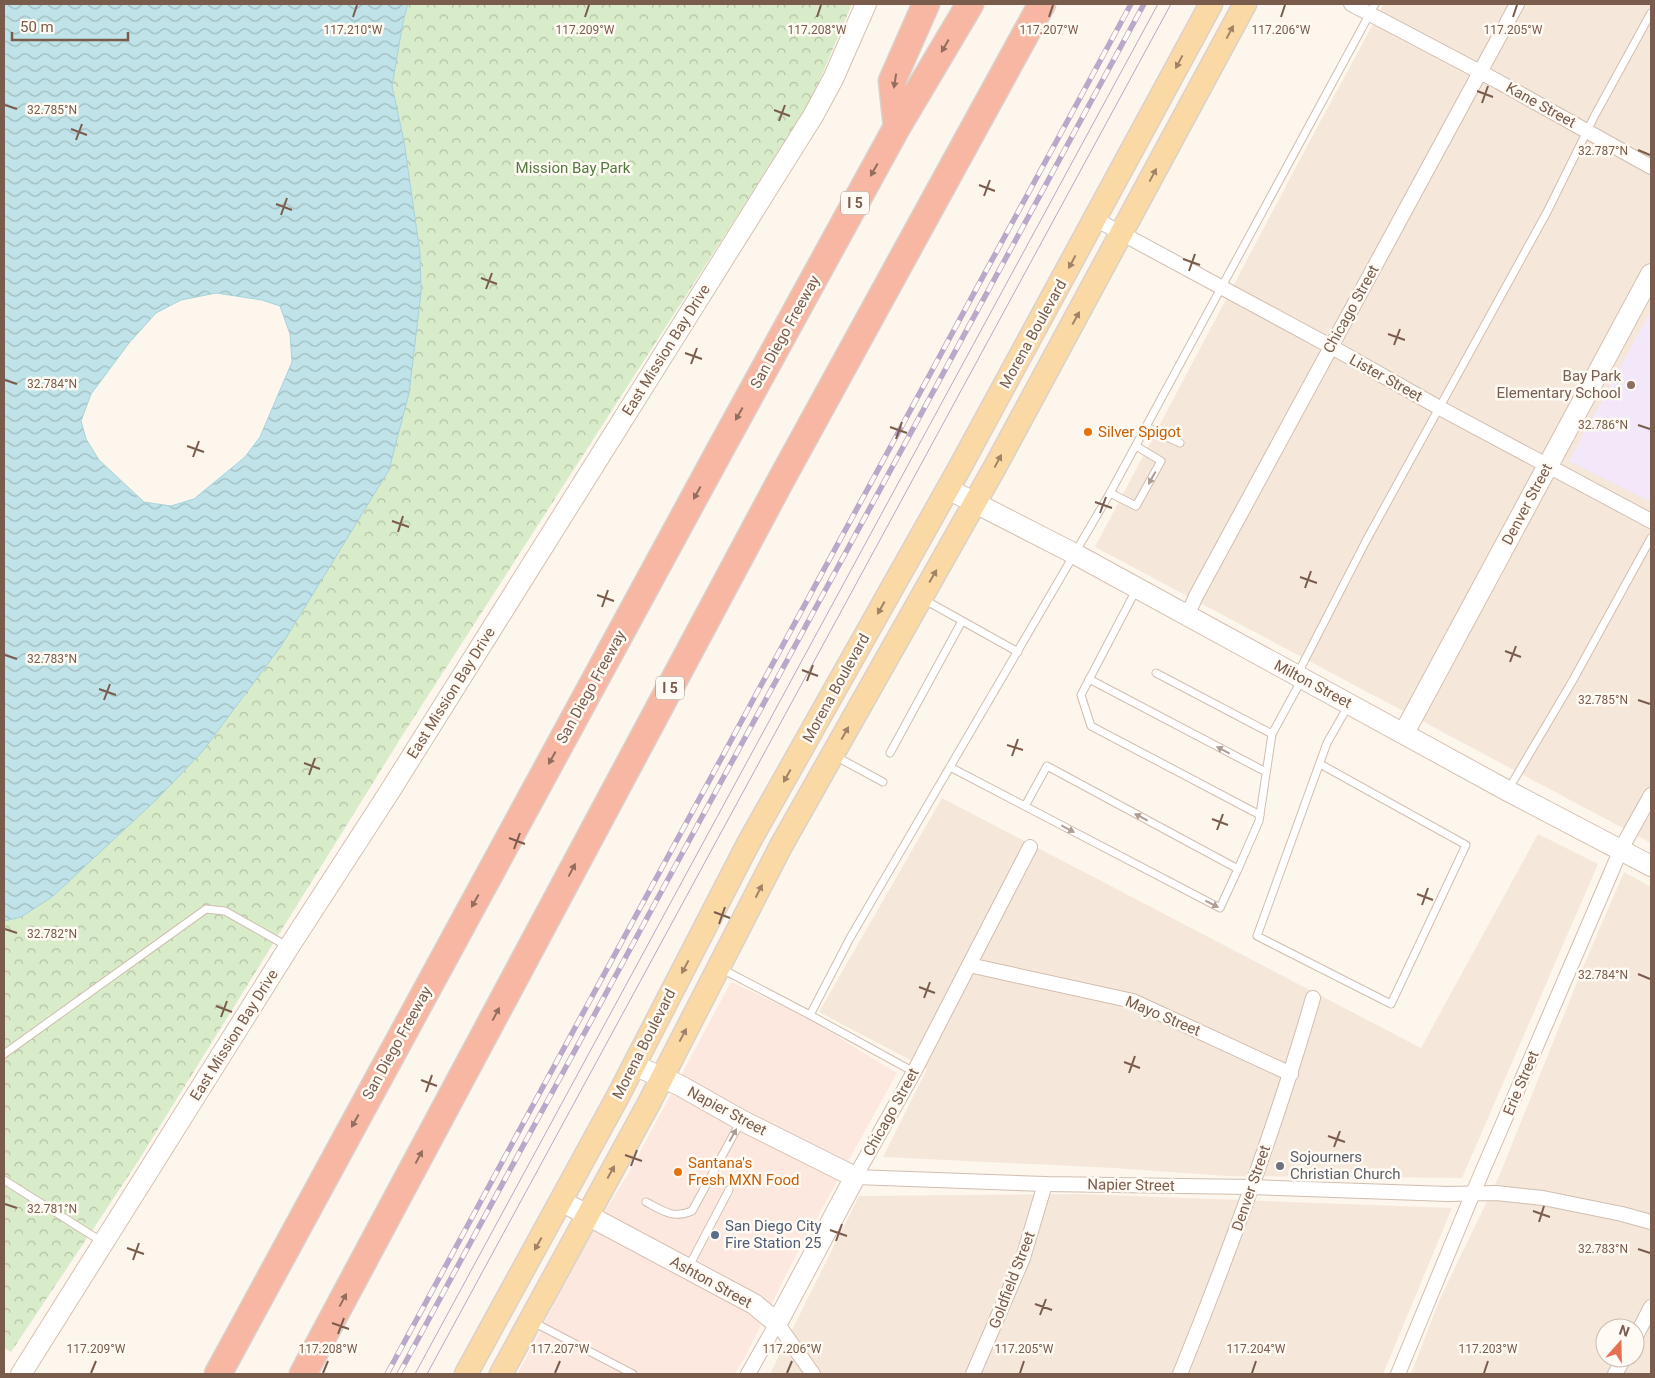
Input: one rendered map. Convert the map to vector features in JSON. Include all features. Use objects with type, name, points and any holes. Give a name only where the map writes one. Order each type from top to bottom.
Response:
[{"type":"highway","points":[[897,127],[892,81],[926,4]]},
{"type":"highway","name":"San Diego Freeway","points":[[218,1374],[710,467],[897,127],[970,4]]},
{"type":"highway","name":"I 5","points":[[303,1374],[781,480],[1042,4]]},
{"type":"main road","name":"East Mission Bay Drive","points":[[21,1374],[289,947],[390,791],[813,116],[833,79],[866,4]]},
{"type":"main road","name":"Morena Boulevard","points":[[466,1374],[634,1065],[748,844],[948,489],[1211,4]]},
{"type":"main road","name":"Morena Boulevard","points":[[501,1374],[661,1078],[781,846],[974,503],[1245,4]]},
{"type":"main road","name":"Denver Street","points":[[1404,733],[1651,274]]},
{"type":"main road","name":"Milton Street","points":[[948,489],[1075,554],[1508,791],[1651,866]]},
{"type":"main road","name":"Napier Street","points":[[634,1065],[679,1085],[741,1120],[855,1177]]},
{"type":"main road","name":"Chicago Street","points":[[777,1323],[855,1177]]},
{"type":"main road","name":"Ashton Street","points":[[561,1201],[754,1304],[777,1323]]},
{"type":"street","name":"Kane Street","points":[[1351,4],[1372,9],[1480,72],[1651,166]]},
{"type":"street","name":"Chicago Street","points":[[1187,616],[1330,346],[1517,4]]},
{"type":"street","name":"Lister Street","points":[[1095,219],[1651,521]]},
{"type":"street","name":"Erie Street","points":[[1398,1374],[1473,1193],[1621,849],[1651,795]]},
{"type":"street","name":"Chicago Street","points":[[855,1177],[914,1072],[1030,847]]},
{"type":"street","name":"Mayo Street","points":[[969,965],[1133,1001],[1291,1074]]},
{"type":"street","name":"Denver Street","points":[[1180,1374],[1218,1281],[1252,1187],[1291,1074],[1313,998]]},
{"type":"street","name":"Napier Street","points":[[855,1177],[1045,1184],[1252,1187],[1448,1194],[1496,1193],[1543,1198],[1622,1214],[1651,1222]]},
{"type":"street","name":"Goldfield Street","points":[[973,1374],[1023,1258],[1045,1184]]},
{"type":"street","points":[[1645,1319],[1651,1307]]},
{"type":"street","name":"Chicago Street","points":[[748,1374],[777,1323]]},
{"type":"street","name":"Ashton Street","points":[[777,1323],[813,1374]]},
{"type":"lane","points":[[810,1015],[855,930],[1110,493],[1372,9]]},
{"type":"lane","points":[[950,766],[1220,908],[1259,821],[1272,734],[1366,540],[1546,212],[1651,13]]},
{"type":"lane","points":[[1146,427],[1180,443]]},
{"type":"lane","points":[[1110,493],[1136,506],[1161,461],[1136,446]]},
{"type":"lane","points":[[1508,791],[1573,680],[1651,538]]},
{"type":"lane","points":[[1137,589],[1081,695],[1091,726],[1260,815]]},
{"type":"lane","points":[[921,598],[1018,652]]},
{"type":"lane","points":[[890,753],[962,621]]},
{"type":"lane","points":[[1156,673],[1272,734]]},
{"type":"lane","points":[[1089,679],[1266,772]]},
{"type":"lane","points":[[1320,764],[1466,845],[1391,1004],[1257,936],[1327,743],[1350,704]]},
{"type":"lane","points":[[833,755],[883,782]]},
{"type":"lane","points":[[1025,806],[1047,766],[1238,869]]},
{"type":"lane","points":[[4,1054],[206,909],[225,911],[289,947]]},
{"type":"lane","points":[[719,967],[914,1072]]},
{"type":"lane","points":[[646,1202],[673,1215],[683,1215],[692,1212],[741,1120]]},
{"type":"lane","points":[[4,1180],[104,1243]]},
{"type":"lane","points":[[688,1269],[728,1190]]},
{"type":"lane","points":[[530,1321],[620,1371],[633,1374]]},
{"type":"shaded area","points":[[1384,4],[1651,4],[1651,843],[1095,547]]},
{"type":"shaded area","name":"Bay Park Elementary School","points":[[1651,310],[1651,502],[1569,461]]},
{"type":"shaded area","points":[[942,798],[1421,1048],[1538,834],[1598,864],[1462,1178],[1228,1176],[1114,1168],[883,1157],[927,1069],[819,1012]]},
{"type":"shaded area","points":[[1624,872],[1651,887],[1651,1374],[1411,1374],[1439,1301],[1500,1174],[1584,965]]},
{"type":"shaded area","points":[[731,982],[804,1016],[897,1073],[793,1261],[744,1359],[734,1374],[517,1374],[578,1255],[631,1169]]},
{"type":"shaded area","points":[[1081,1194],[1452,1208],[1383,1374],[770,1374],[859,1196]]},
{"type":"green space","name":"Mission Bay Park","points":[[408,4],[852,4],[810,103],[402,736],[137,1163],[11,1352],[4,1348],[4,921],[21,917],[421,293],[420,253],[404,141],[392,86]]},
{"type":"water","points":[[4,4],[408,4],[392,86],[404,141],[420,253],[421,293],[409,393],[389,470],[281,646],[202,752],[156,800],[52,897],[21,917],[4,921]],"holes":[[[216,293],[262,300],[280,306],[290,334],[292,362],[260,437],[245,457],[194,499],[171,506],[144,502],[99,460],[86,439],[81,421],[91,394],[129,343],[156,313],[181,300]]]},
{"type":"tram line","points":[[415,1374],[1158,4]]},
{"type":"tram line","points":[[427,1374],[1171,4]]},
{"type":"railway","points":[[387,1374],[1131,4]]},
{"type":"railway","points":[[399,1374],[1144,4]]},
{"type":"place","name":"Bay Park Elementary School","points":[[1631,385]]},
{"type":"place","name":"Silver Spigot","points":[[1088,432]]},
{"type":"place","name":"Sojourners Christian Church","points":[[1280,1166]]},
{"type":"place","name":"Santana's Fresh MXN Food","points":[[678,1172]]},
{"type":"place","name":"San Diego City Fire Station 25","points":[[715,1235]]}]
